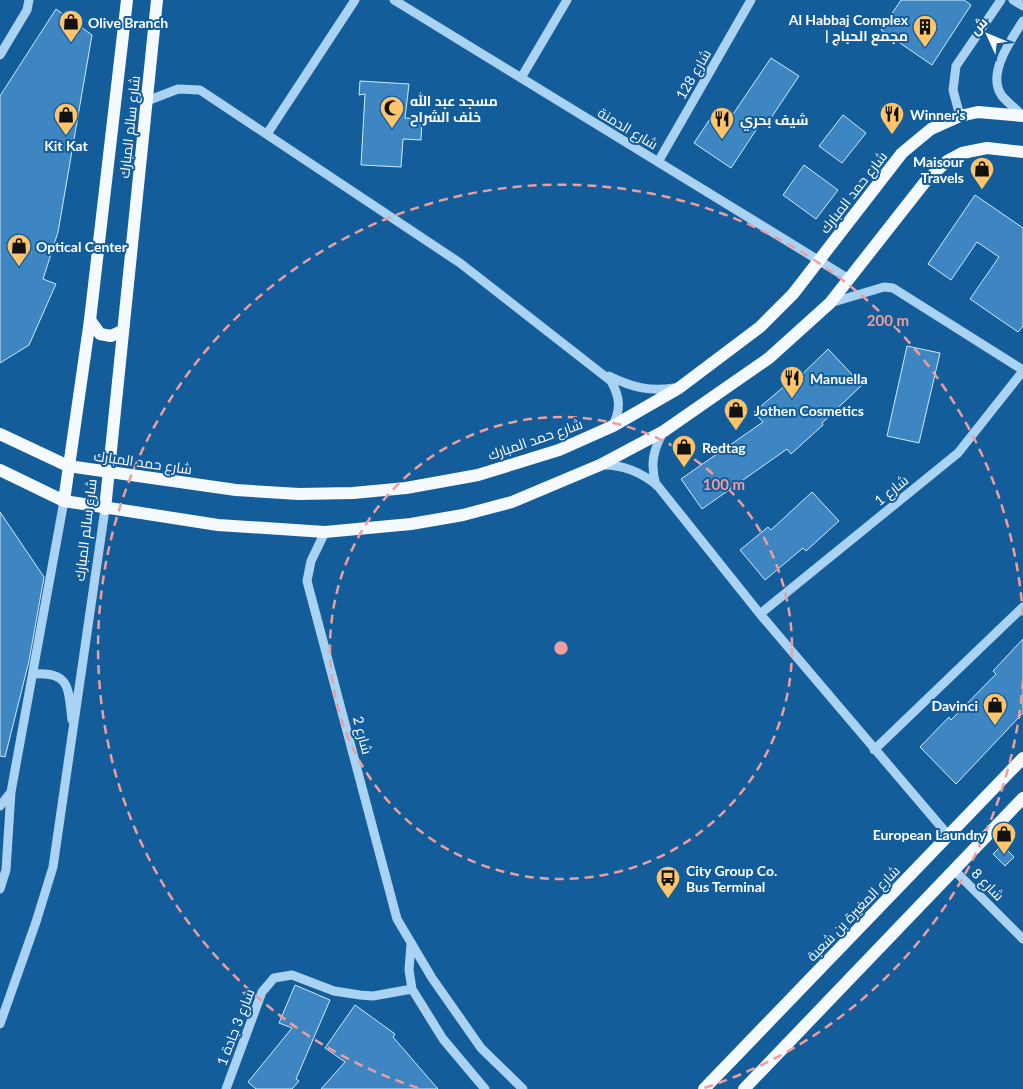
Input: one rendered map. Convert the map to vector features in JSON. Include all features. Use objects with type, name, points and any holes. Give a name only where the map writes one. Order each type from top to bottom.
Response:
[{"type":"main road","name":"شارع سالم المبارك","points":[[64,502],[90,320],[127,0]]},
{"type":"main road","name":"شارع سالم المبارك","points":[[104,509],[158,0]]},
{"type":"main road","name":"شارع حمد المبارك","points":[[0,434],[68,466],[236,490],[299,494],[353,493],[406,488],[478,475],[559,450],[613,426],[679,388],[760,326],[793,294],[902,153],[931,129],[960,116],[978,112],[1023,116]]},
{"type":"main road","points":[[0,470],[64,502],[218,524],[324,532],[411,524],[463,515],[512,502],[600,464],[664,431],[769,358],[830,303],[925,182],[947,161],[962,153],[987,148],[1023,152]]},
{"type":"main road","points":[[90,320],[100,334],[111,336],[122,331]]},
{"type":"main road","name":"شارع المغيرة بن شعبة","points":[[704,1089],[1023,758]]},
{"type":"main road","points":[[744,1089],[1023,798]]},
{"type":"street","points":[[0,55],[27,10],[29,0]]},
{"type":"street","points":[[267,134],[355,0]]},
{"type":"street","name":"شارع الدمنة","points":[[394,0],[848,279]]},
{"type":"street","points":[[521,78],[568,0]]},
{"type":"street","name":"شارع 128","points":[[658,162],[751,0]]},
{"type":"street","points":[[960,116],[953,90],[956,66],[1001,0]]},
{"type":"street","points":[[1012,0],[1023,6]]},
{"type":"street","points":[[1023,21],[998,70],[998,83],[1002,95],[1023,116]]},
{"type":"street","points":[[147,101],[178,89],[200,90],[460,263],[603,372],[639,388],[659,390],[679,388]]},
{"type":"street","name":"شارع 1","points":[[760,614],[958,454],[1023,371],[894,288],[884,287],[830,303]]},
{"type":"street","points":[[603,372],[617,391],[620,403],[618,415],[613,426]]},
{"type":"street","points":[[656,485],[653,470],[654,453],[664,431]]},
{"type":"street","points":[[600,464],[619,466],[636,471],[656,485],[760,614],[948,835]]},
{"type":"street","name":"شارع سالم المبارك","points":[[0,889],[6,870],[12,792],[64,502]]},
{"type":"street","name":"شارع سالم المبارك","points":[[0,1024],[53,867],[104,509]]},
{"type":"street","name":"شارع 2","points":[[324,532],[310,561],[307,581],[386,885],[397,919],[411,944],[481,1048],[523,1089]]},
{"type":"street","points":[[874,750],[1023,606]]},
{"type":"street","points":[[33,674],[54,674],[64,680],[68,692],[73,730]]},
{"type":"street","points":[[0,806],[12,792]]},
{"type":"street","points":[[0,854],[6,870]]},
{"type":"street","name":"شارع 8","points":[[954,870],[1023,939]]},
{"type":"street","points":[[411,944],[409,970],[412,989],[443,1038],[485,1089]]},
{"type":"street","name":"شارع 3 جادة 1","points":[[226,1089],[262,992],[274,978],[292,975],[334,991],[360,995],[373,996],[412,989]]},
{"type":"building","name":"Al Habbaj Complex | مجمع الحباج","points":[[901,0],[964,0],[971,5],[932,65],[881,30]]},
{"type":"building","points":[[56,9],[92,35],[58,232],[43,279],[56,284],[29,345],[0,363],[0,96]]},
{"type":"building","points":[[771,58],[799,76],[765,127],[760,124],[731,168],[694,143],[712,116],[725,126]]},
{"type":"building","name":"مسجد عبد الله خلف الشراح","points":[[360,81],[409,84],[405,118],[422,119],[421,140],[403,139],[401,167],[361,165],[365,94],[359,95]]},
{"type":"building","points":[[843,115],[866,133],[842,163],[819,146]]},
{"type":"building","points":[[804,165],[838,190],[816,219],[783,195]]},
{"type":"building","points":[[975,195],[1023,228],[1023,326],[1018,332],[970,299],[999,257],[977,242],[951,280],[928,264]]},
{"type":"building","points":[[907,346],[940,353],[919,443],[887,436]]},
{"type":"building","points":[[828,349],[862,385],[822,423],[823,425],[791,454],[787,449],[702,509],[681,479],[763,422],[754,412],[787,384],[789,387]]},
{"type":"building","points":[[812,492],[839,521],[806,551],[803,548],[765,580],[740,550],[768,527],[771,530]]},
{"type":"building","points":[[0,512],[44,577],[29,661],[5,757],[0,756]]},
{"type":"building","points":[[1023,639],[1023,713],[956,784],[920,747],[949,717],[951,720],[996,674],[993,671]]},
{"type":"building","name":"European Laundry","points":[[1002,845],[1014,857],[1005,866],[993,854]]},
{"type":"building","points":[[295,985],[330,1000],[296,1079],[299,1081],[292,1089],[256,1089],[248,1082],[292,1028],[279,1023]]},
{"type":"building","points":[[355,1005],[395,1034],[393,1037],[438,1089],[321,1089],[345,1062],[325,1048]]},
{"type":"place","name":"Olive Branch","points":[[71,43]]},
{"type":"place","name":"Al Habbaj Complex | مجمع الحباج","points":[[925,48]]},
{"type":"place","name":"مسجد عبد الله خلف الشراح","points":[[392,129]]},
{"type":"place","name":"Winner's","points":[[892,135]]},
{"type":"place","name":"Kit Kat","points":[[66,136]]},
{"type":"place","name":"شيف بحري","points":[[722,140]]},
{"type":"place","name":"Maisour Travels","points":[[982,190]]},
{"type":"place","name":"Optical Center","points":[[19,267]]},
{"type":"place","name":"Manuella","points":[[792,399]]},
{"type":"place","name":"Jothen Cosmetics","points":[[736,431]]},
{"type":"place","name":"Redtag","points":[[684,468]]},
{"type":"place","name":"Davinci","points":[[995,726]]},
{"type":"place","name":"European Laundry","points":[[1004,855]]},
{"type":"place","name":"City Group Co. Bus Terminal","points":[[668,899]]}]
